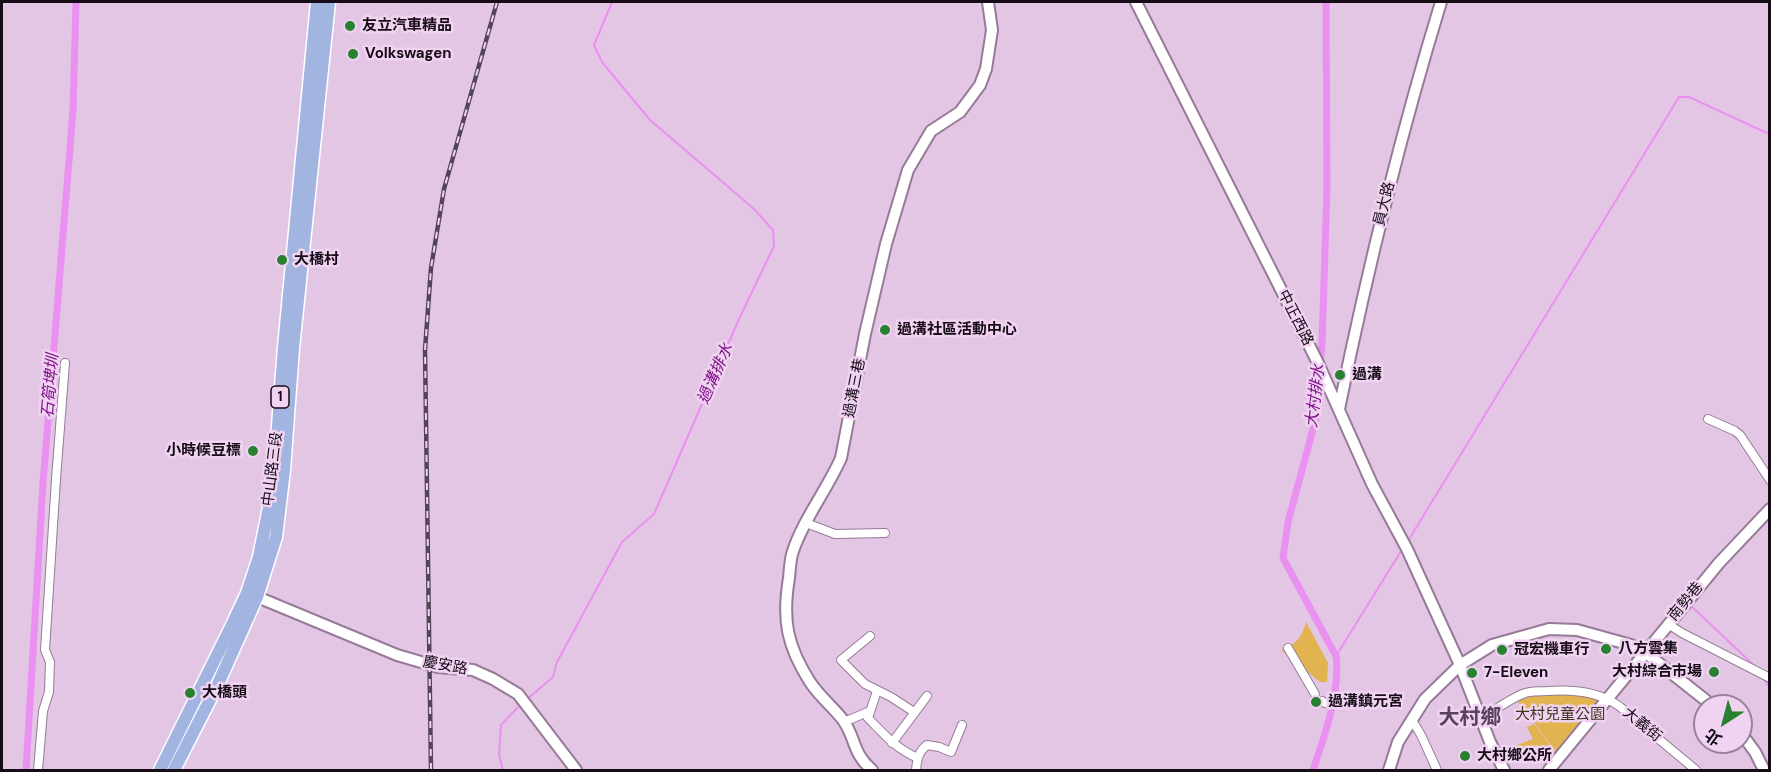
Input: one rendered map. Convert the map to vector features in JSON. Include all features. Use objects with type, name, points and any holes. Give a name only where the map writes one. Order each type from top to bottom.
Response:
[{"type":"main road","name":"中山路三段","points":[[160,771],[252,595],[270,502],[274,468],[317,2]]},
{"type":"main road","name":"中山路三段","points":[[174,771],[218,684],[276,537],[329,2]]},
{"type":"street","name":"過溝三巷","points":[[872,771],[858,755],[844,722],[812,685],[801,666],[787,631],[785,612],[792,552],[841,458],[886,244],[908,170],[931,131],[960,112],[980,85],[986,69],[992,30],[988,2]]},
{"type":"street","name":"中正西路","points":[[1136,2],[1339,409],[1372,484],[1407,549],[1460,665],[1504,771]]},
{"type":"street","name":"員大路","points":[[1339,409],[1357,319],[1387,195],[1412,98],[1441,2]]},
{"type":"street","points":[[38,771],[43,711],[49,692],[50,662],[45,650],[65,363]]},
{"type":"street","points":[[1708,419],[1736,431],[1770,480]]},
{"type":"street","name":"南勢巷","points":[[1549,771],[1719,563],[1770,509]]},
{"type":"street","points":[[806,523],[835,534],[885,532]]},
{"type":"street","name":"慶安路","points":[[252,595],[398,655],[438,667],[473,670],[493,679],[523,699],[576,771]]},
{"type":"street","points":[[1668,624],[1770,678]]},
{"type":"street","points":[[1389,771],[1398,742],[1425,699],[1460,665],[1492,645],[1549,629],[1577,630],[1630,645],[1646,653],[1698,694]]},
{"type":"street","points":[[870,636],[841,660],[865,684],[914,712]]},
{"type":"street","points":[[1288,648],[1315,694]]},
{"type":"street","name":"大義街","points":[[1481,719],[1528,692],[1566,689],[1592,693],[1607,698],[1696,771]]},
{"type":"street","points":[[877,691],[868,718],[892,743],[918,758]]},
{"type":"street","points":[[892,743],[927,696]]},
{"type":"street","points":[[844,722],[870,711]]},
{"type":"street","points":[[1412,720],[1437,771]]},
{"type":"street","points":[[916,771],[918,758],[922,749],[927,745],[951,752],[962,725]]},
{"type":"street","points":[[1753,749],[1764,771]]},
{"type":"green space","points":[[1306,622],[1328,663],[1327,682],[1320,682],[1281,650],[1298,640]]},
{"type":"green space","name":"大村兒童公園","points":[[1566,689],[1607,698],[1560,757],[1515,698]]},
{"type":"green space","points":[[1534,724],[1559,757],[1548,769],[1541,761],[1545,753],[1537,745],[1501,758],[1498,752],[1533,739],[1527,727]]},
{"type":"waterway","name":"石筍埤圳","points":[[26,770],[43,483],[73,111],[76,2]]},
{"type":"waterway","name":"過溝排水","points":[[526,700],[553,677],[557,662],[622,542],[654,514],[739,319],[774,246],[773,230],[753,208],[650,120],[602,62],[594,45],[612,2]]},
{"type":"waterway","name":"大村排水","points":[[1313,770],[1334,699],[1336,656],[1283,558],[1288,522],[1316,418],[1322,343],[1327,188],[1326,2]]},
{"type":"waterway","points":[[1408,541],[1679,97],[1689,97],[1767,133],[1770,132]]},
{"type":"waterway","points":[[1336,656],[1403,548]]},
{"type":"waterway","points":[[1689,604],[1759,670]]},
{"type":"waterway","points":[[1763,677],[1770,688]]},
{"type":"waterway","name":"過溝排水","points":[[503,770],[499,755],[501,725],[521,704]]},
{"type":"railway","points":[[431,770],[425,350],[431,268],[444,189],[497,2]]},
{"type":"place","name":"友立汽車精品","points":[[350,26]]},
{"type":"place","name":"Volkswagen","points":[[353,54]]},
{"type":"place","name":"大橋村","points":[[282,260]]},
{"type":"place","name":"過溝社區活動中心","points":[[885,330]]},
{"type":"place","name":"過溝","points":[[1340,375]]},
{"type":"place","name":"小時候豆標","points":[[253,451]]},
{"type":"place","name":"八方雲集","points":[[1606,649]]},
{"type":"place","name":"冠宏機車行","points":[[1502,650]]},
{"type":"place","name":"大村綜合市場","points":[[1714,672]]},
{"type":"place","name":"7-Eleven","points":[[1472,673]]},
{"type":"place","name":"大橋頭","points":[[190,693]]},
{"type":"place","name":"過溝鎮元宮","points":[[1316,702]]},
{"type":"place","name":"大村鄉公所","points":[[1465,756]]},
{"type":"district","name":"大村鄉","points":[[1470,718]]}]
